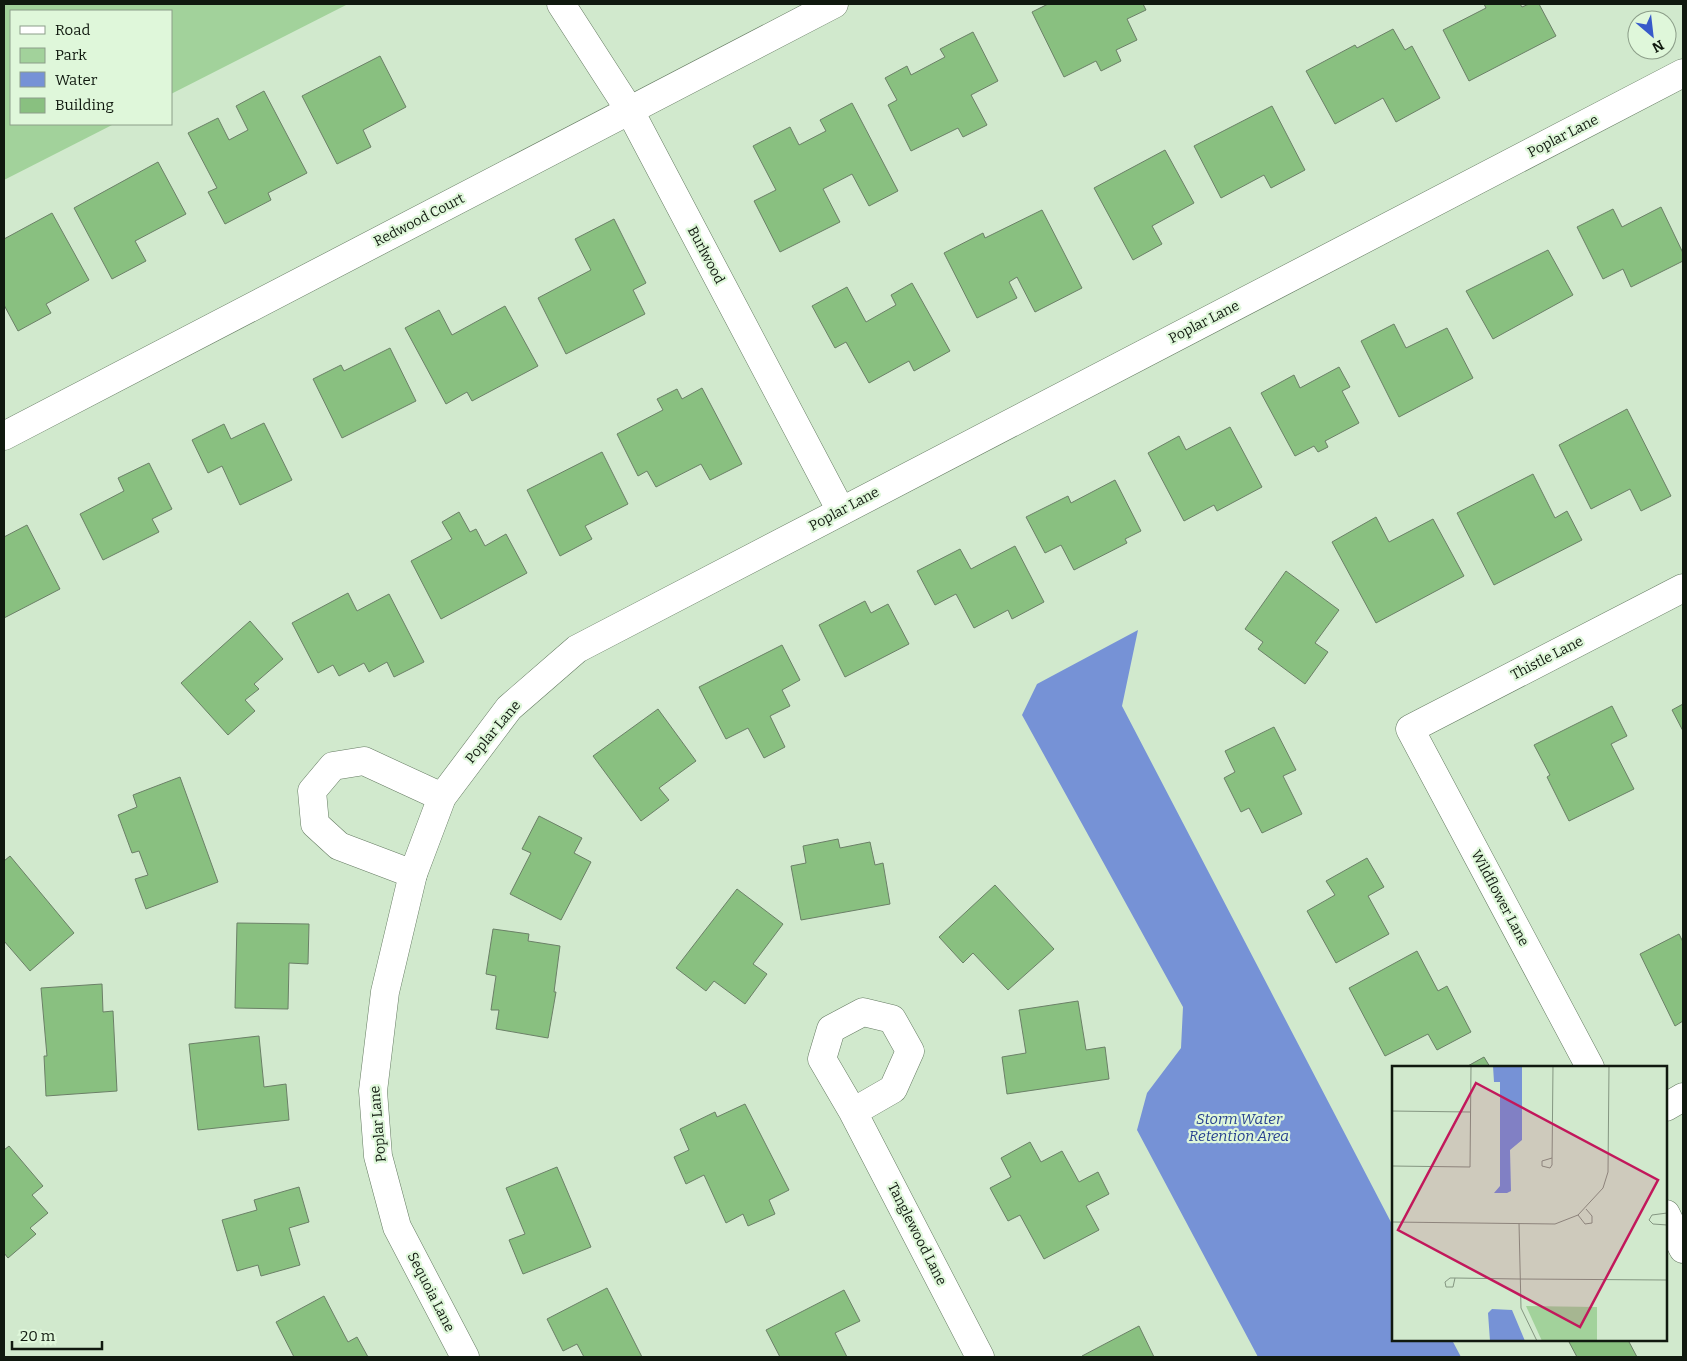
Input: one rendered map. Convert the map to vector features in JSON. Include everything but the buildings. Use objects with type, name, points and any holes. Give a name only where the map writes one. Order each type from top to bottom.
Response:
[{"type":"street","name":"Burlwood","points":[[562,4],[630,111],[841,511]]},
{"type":"street","name":"Redwood Court","points":[[4,436],[834,4]]},
{"type":"street","name":"Poplar Lane","points":[[397,1227],[378,1156],[372,1091],[385,992],[413,874],[442,797],[509,708],[577,649],[1683,73]]},
{"type":"street","name":"Thistle Lane","points":[[1410,729],[1683,588]]},
{"type":"street","name":"Wildflower Lane","points":[[1410,729],[1589,1066]]},
{"type":"street","points":[[413,874],[339,846],[315,824],[312,791],[333,766],[364,761],[442,797]]},
{"type":"street","points":[[1667,1106],[1683,1098]]},
{"type":"street","name":"Tanglewood Lane","points":[[853,1112],[980,1357]]},
{"type":"street","points":[[1667,1216],[1683,1248]]},
{"type":"street","name":"Sequoia Lane","points":[[397,1227],[465,1357]]},
{"type":"green space","points":[[4,4],[348,4],[172,93],[172,10],[10,10],[10,125],[112,125],[4,180]]},
{"type":"water","name":"Storm Water Retention Area","points":[[1138,630],[1122,706],[1392,1224],[1392,1341],[1453,1341],[1461,1357],[1258,1357],[1137,1130],[1147,1093],[1181,1048],[1183,1007],[1022,715],[1037,684]]}]
